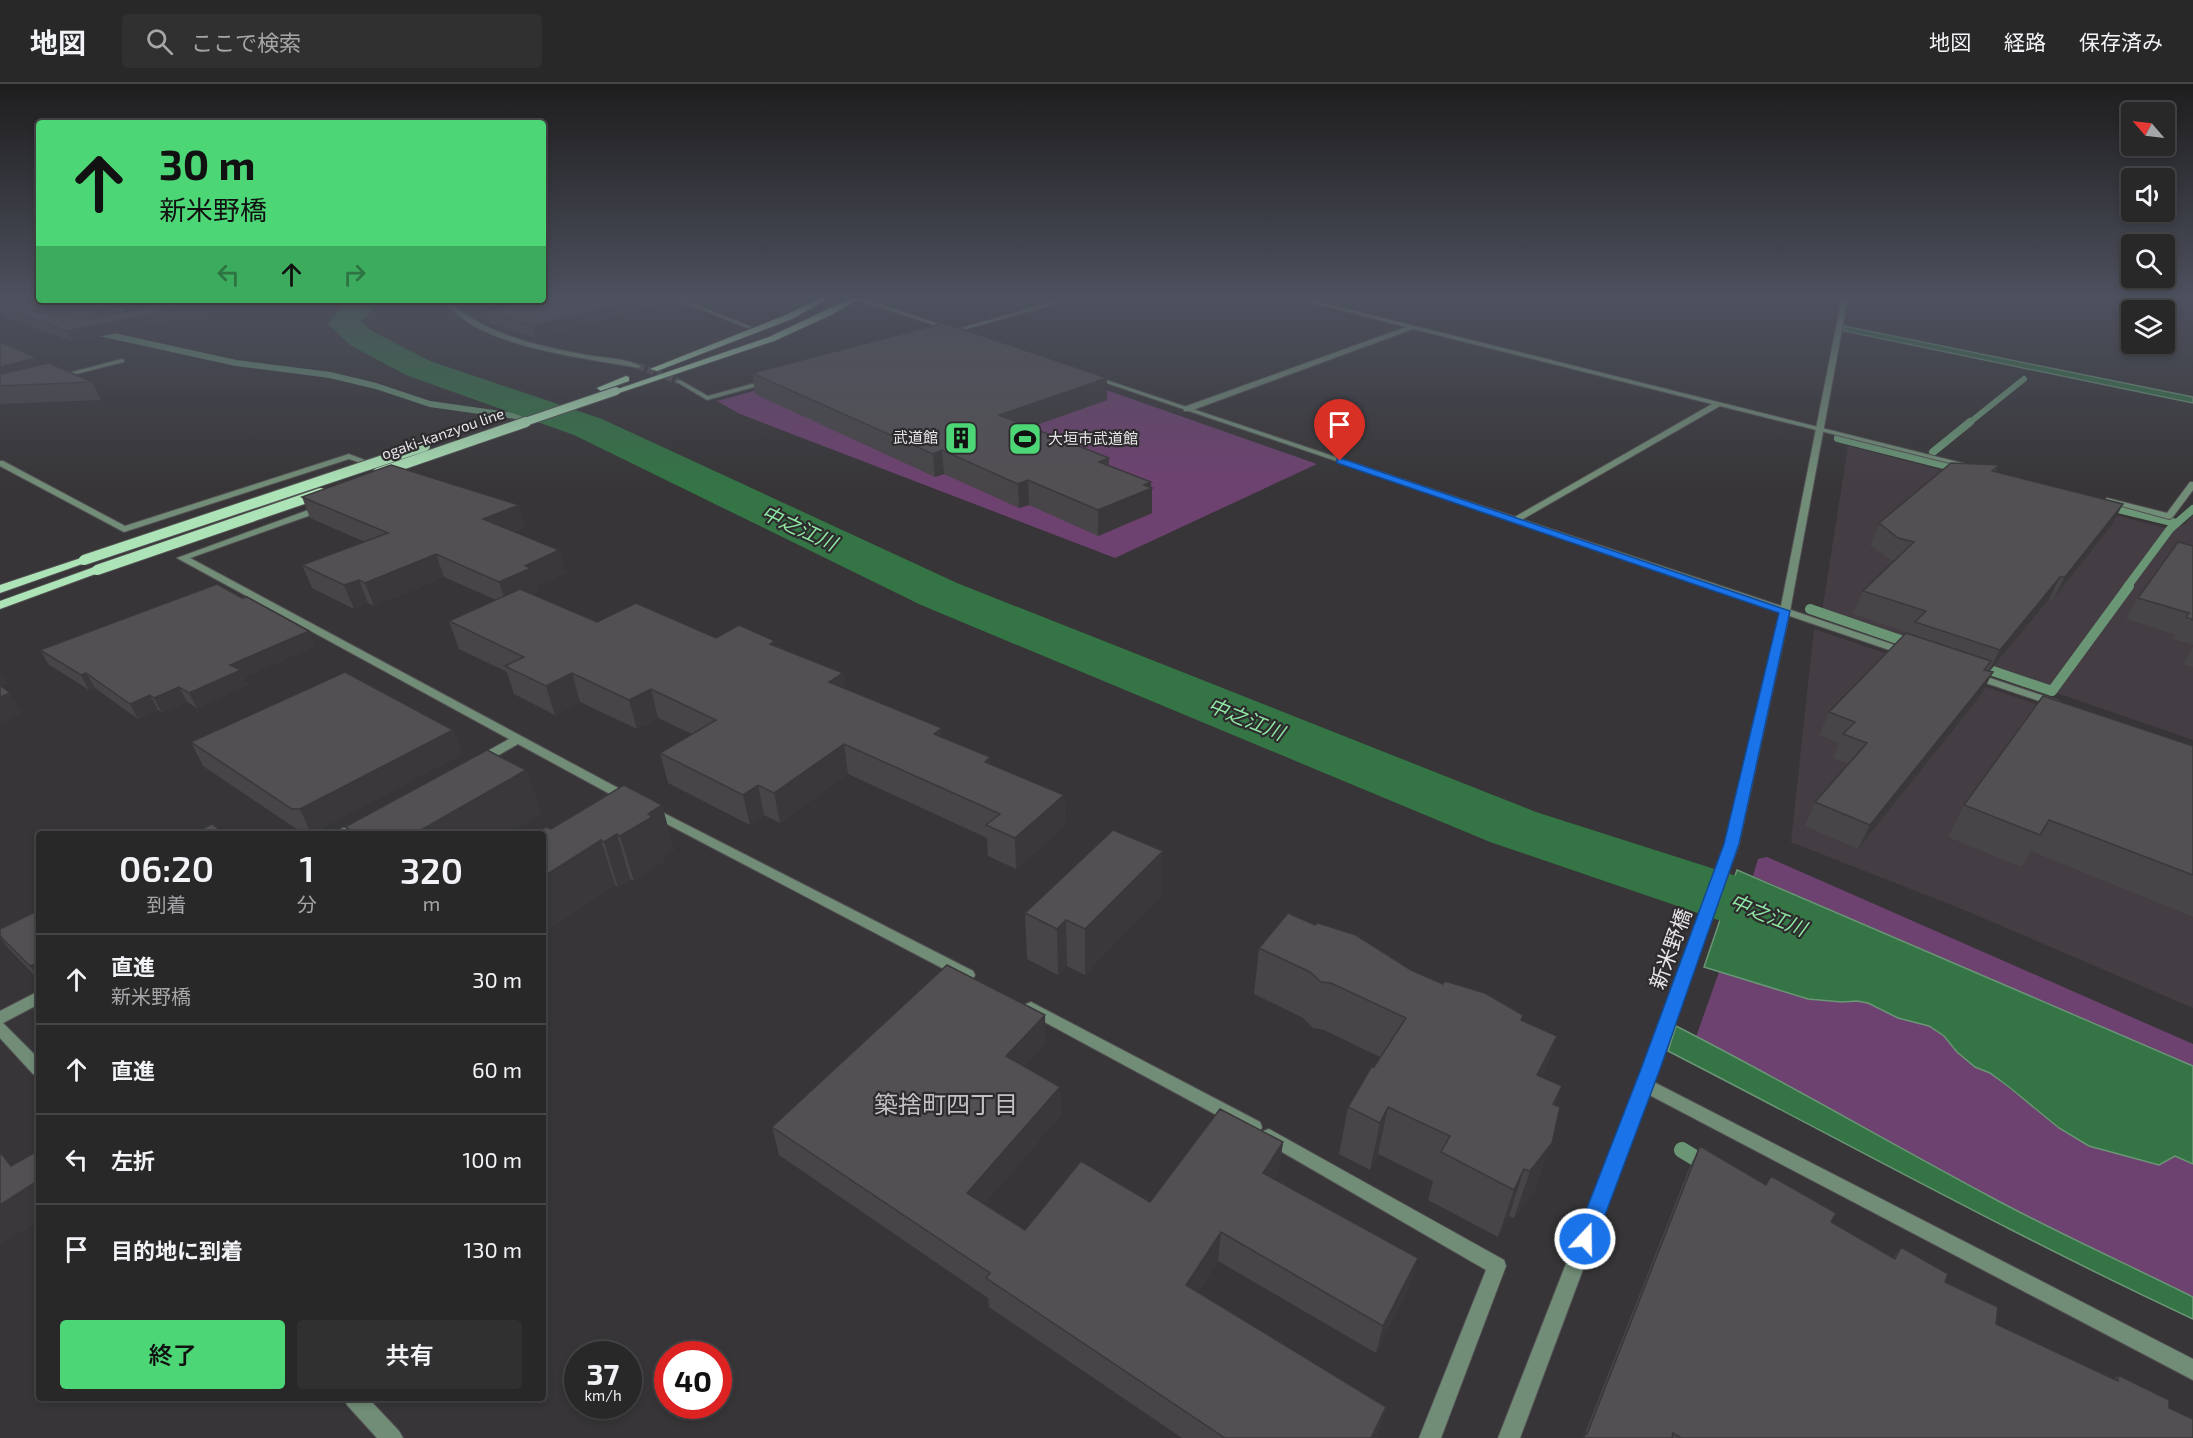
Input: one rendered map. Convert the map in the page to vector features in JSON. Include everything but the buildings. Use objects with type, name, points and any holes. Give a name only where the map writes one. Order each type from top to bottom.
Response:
[{"type":"main road","name":"ogaki-kanzyou line","points":[[0,589],[601,388],[675,360]]},
{"type":"main road","name":"ogaki-kanzyou line","points":[[0,605],[616,391],[711,360]]},
{"type":"street","points":[[610,360],[638,366]]},
{"type":"street","points":[[1187,409],[1321,360]]},
{"type":"street","points":[[1546,360],[1983,470]]},
{"type":"street","name":"新米野橋","points":[[1509,1438],[1647,1077],[1732,844],[1785,611],[1834,360]]},
{"type":"street","points":[[45,380],[122,361]]},
{"type":"street","points":[[1087,375],[1921,657]]},
{"type":"street","points":[[678,381],[707,398],[775,380]]},
{"type":"street","points":[[1516,520],[1719,403]]},
{"type":"street","points":[[0,463],[124,529],[349,456],[404,476]]},
{"type":"street","points":[[2099,499],[2169,516],[2193,484]]},
{"type":"street","points":[[328,506],[182,558],[517,740],[980,982]]},
{"type":"street","points":[[1966,673],[2068,707]]},
{"type":"street","points":[[465,768],[517,740]]},
{"type":"street","points":[[348,831],[373,818]]},
{"type":"street","points":[[0,1018],[36,999]]},
{"type":"street","points":[[1012,999],[1202,1097],[1497,1266],[1430,1438]]},
{"type":"street","points":[[0,1028],[36,1065]]},
{"type":"street","points":[[1647,1077],[2193,1370]]},
{"type":"street","points":[[357,1401],[392,1438]]},
{"type":"shaded area","name":"大垣市武道館","points":[[868,360],[1021,360],[1317,464],[1115,558],[740,414],[717,401]]},
{"type":"shaded area","points":[[1848,446],[2173,530],[2185,524],[2193,515],[2193,740],[1822,612]]},
{"type":"shaded area","points":[[1814,629],[2193,757],[2193,1008],[1969,912],[1791,842]]},
{"type":"shaded area","points":[[1767,857],[2193,1044],[2193,1066],[1753,876],[1758,859]]},
{"type":"shaded area","points":[[1719,972],[1808,999],[1868,1003],[1898,1018],[1929,1026],[1944,1036],[1957,1052],[1975,1067],[1990,1073],[2059,1128],[2089,1146],[2174,1156],[2193,1164],[2193,1297],[2013,1209],[1696,1037]]},
{"type":"water","points":[[1985,360],[2012,360],[2193,397],[2193,403]]},
{"type":"water","points":[[1737,870],[2193,1066],[2193,1164],[2175,1156],[2159,1165],[2089,1146],[2059,1128],[1990,1073],[1975,1067],[1957,1052],[1944,1036],[1929,1026],[1898,1018],[1868,1003],[1808,999],[1704,967]]},
{"type":"water","points":[[1676,1026],[2014,1209],[2193,1297],[2193,1319],[1995,1221],[1668,1051]]},
{"type":"waterway","points":[[223,360],[330,375],[376,386],[430,404],[564,423]]},
{"type":"waterway","name":"中之江川","points":[[403,360],[418,368],[588,427],[939,594],[1513,827],[1749,905],[1806,930]]},
{"type":"waterway","points":[[1969,423],[2024,379]]},
{"type":"waterway","name":"中之江川","points":[[553,422],[588,427]]},
{"type":"waterway","points":[[1933,452],[1970,422]]},
{"type":"waterway","points":[[1838,438],[1960,469]]},
{"type":"waterway","points":[[2106,506],[2176,523]]},
{"type":"waterway","points":[[2127,587],[2170,529],[2193,509]]},
{"type":"waterway","points":[[1978,666],[2052,691],[2129,586]]},
{"type":"waterway","points":[[1810,609],[1912,644]]},
{"type":"waterway","points":[[1682,1150],[1705,1164]]},
{"type":"tunnel","points":[[638,366],[678,381]]},
{"type":"place","name":"武道館","points":[[961,438]]},
{"type":"place","name":"大垣市武道館","points":[[1025,439]]},
{"type":"district","name":"築捨町四丁目","points":[[946,1105]]},
{"type":"route","points":[[1340,461],[1785,611],[1732,844],[1585,1239]]}]
